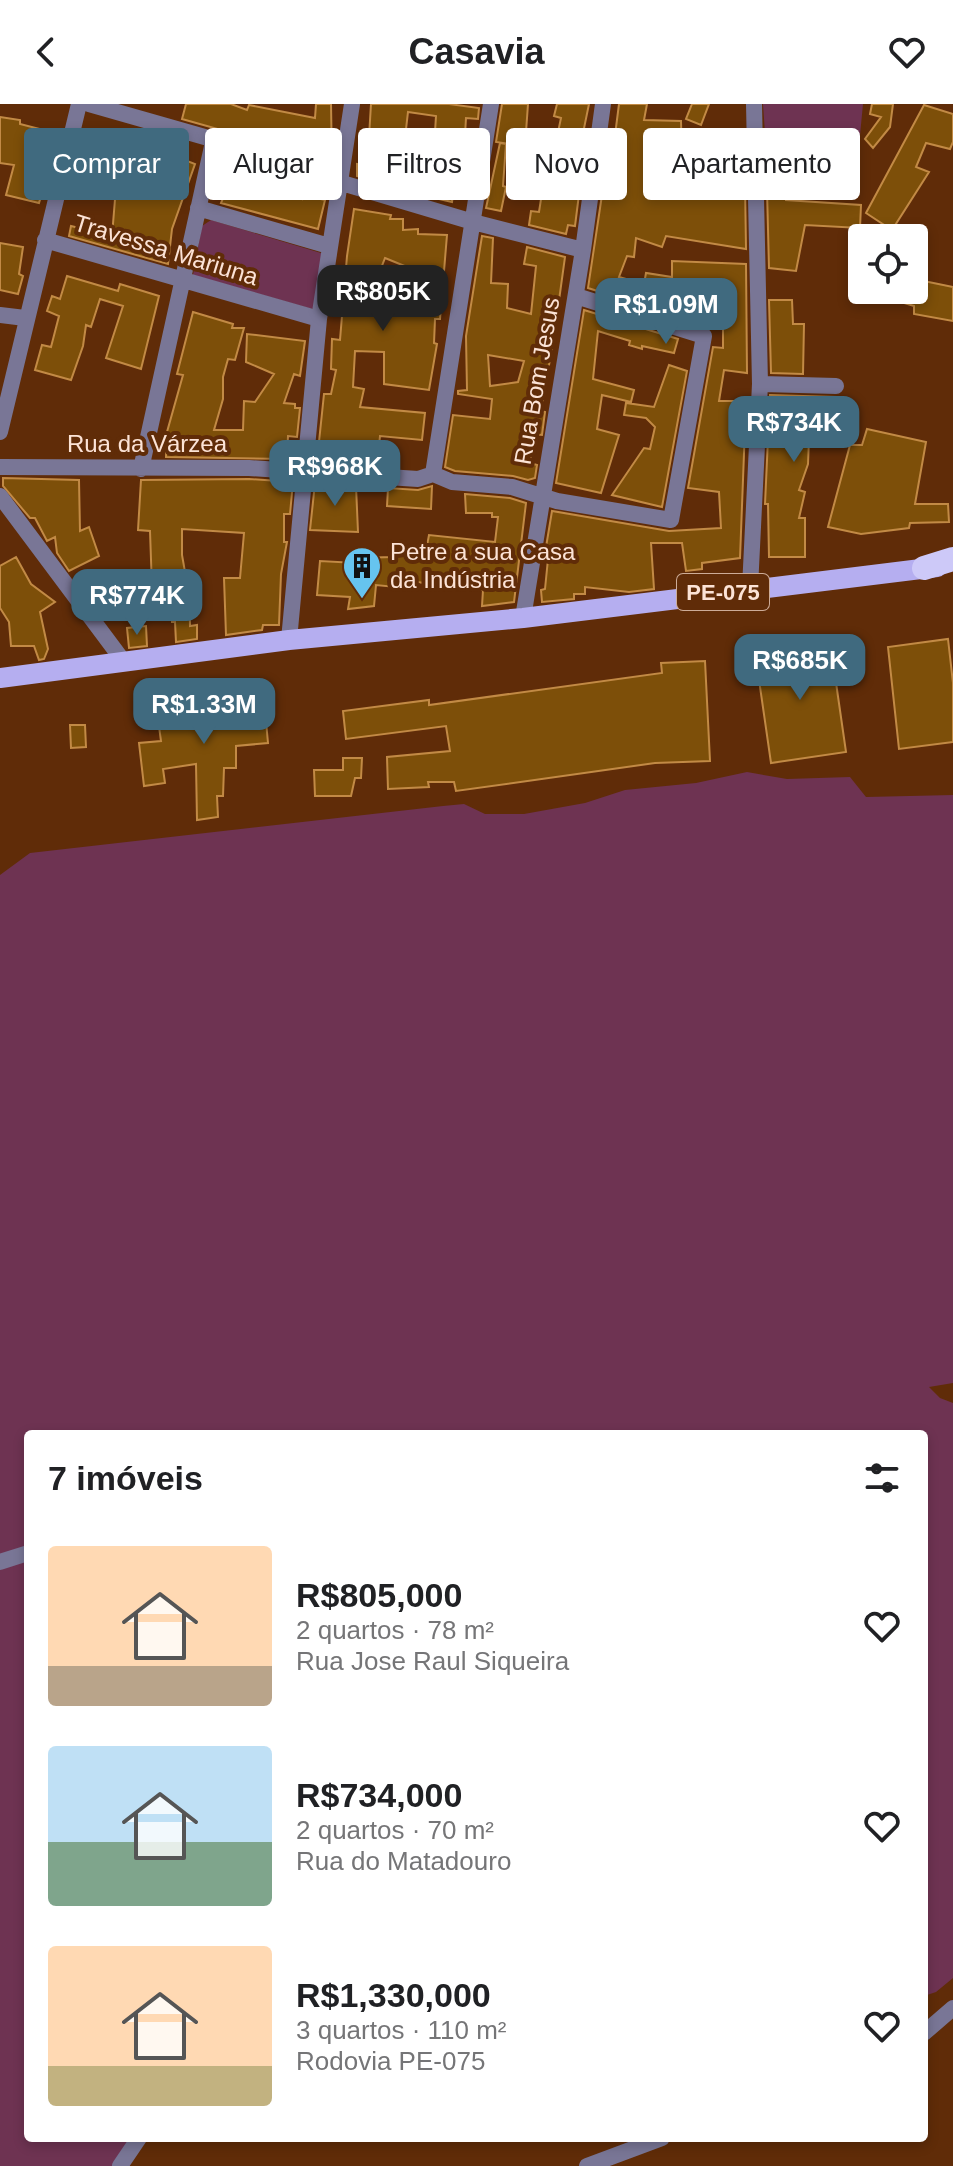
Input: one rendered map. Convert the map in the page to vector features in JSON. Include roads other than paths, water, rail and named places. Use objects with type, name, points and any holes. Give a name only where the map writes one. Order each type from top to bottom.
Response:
[{"type":"highway","points":[[924,568],[953,562]]},
{"type":"main road","name":"PE-075","points":[[0,678],[289,640],[523,618],[924,568],[953,576]]},
{"type":"street","points":[[0,432],[79,104]]},
{"type":"street","points":[[89,104],[205,140]]},
{"type":"street","points":[[352,104],[342,183],[473,222],[583,250]]},
{"type":"street","points":[[433,474],[491,104]]},
{"type":"street","name":"Rua Bom Jesus","points":[[523,618],[576,296],[603,104]]},
{"type":"street","points":[[750,588],[760,384],[754,104]]},
{"type":"street","points":[[141,469],[205,177]]},
{"type":"street","points":[[289,640],[319,319],[338,200]]},
{"type":"street","points":[[198,208],[329,246]]},
{"type":"street","name":"Travessa Mariuna","points":[[45,240],[319,319]]},
{"type":"street","name":"Rua da Várzea","points":[[0,467],[307,470],[418,479],[433,474],[452,482],[512,487],[557,501],[671,520],[704,336],[576,296]]},
{"type":"street","points":[[0,315],[25,318]]},
{"type":"street","points":[[760,384],[836,386]]},
{"type":"street","points":[[0,496],[124,662]]},
{"type":"street","points":[[0,1562],[24,1554]]},
{"type":"street","points":[[928,2030],[953,2008]]},
{"type":"street","points":[[120,2166],[136,2142]]},
{"type":"street","points":[[587,2166],[651,2142]]},
{"type":"place","name":"Petre a sua Casa da Indústria","points":[[362,600]]}]
